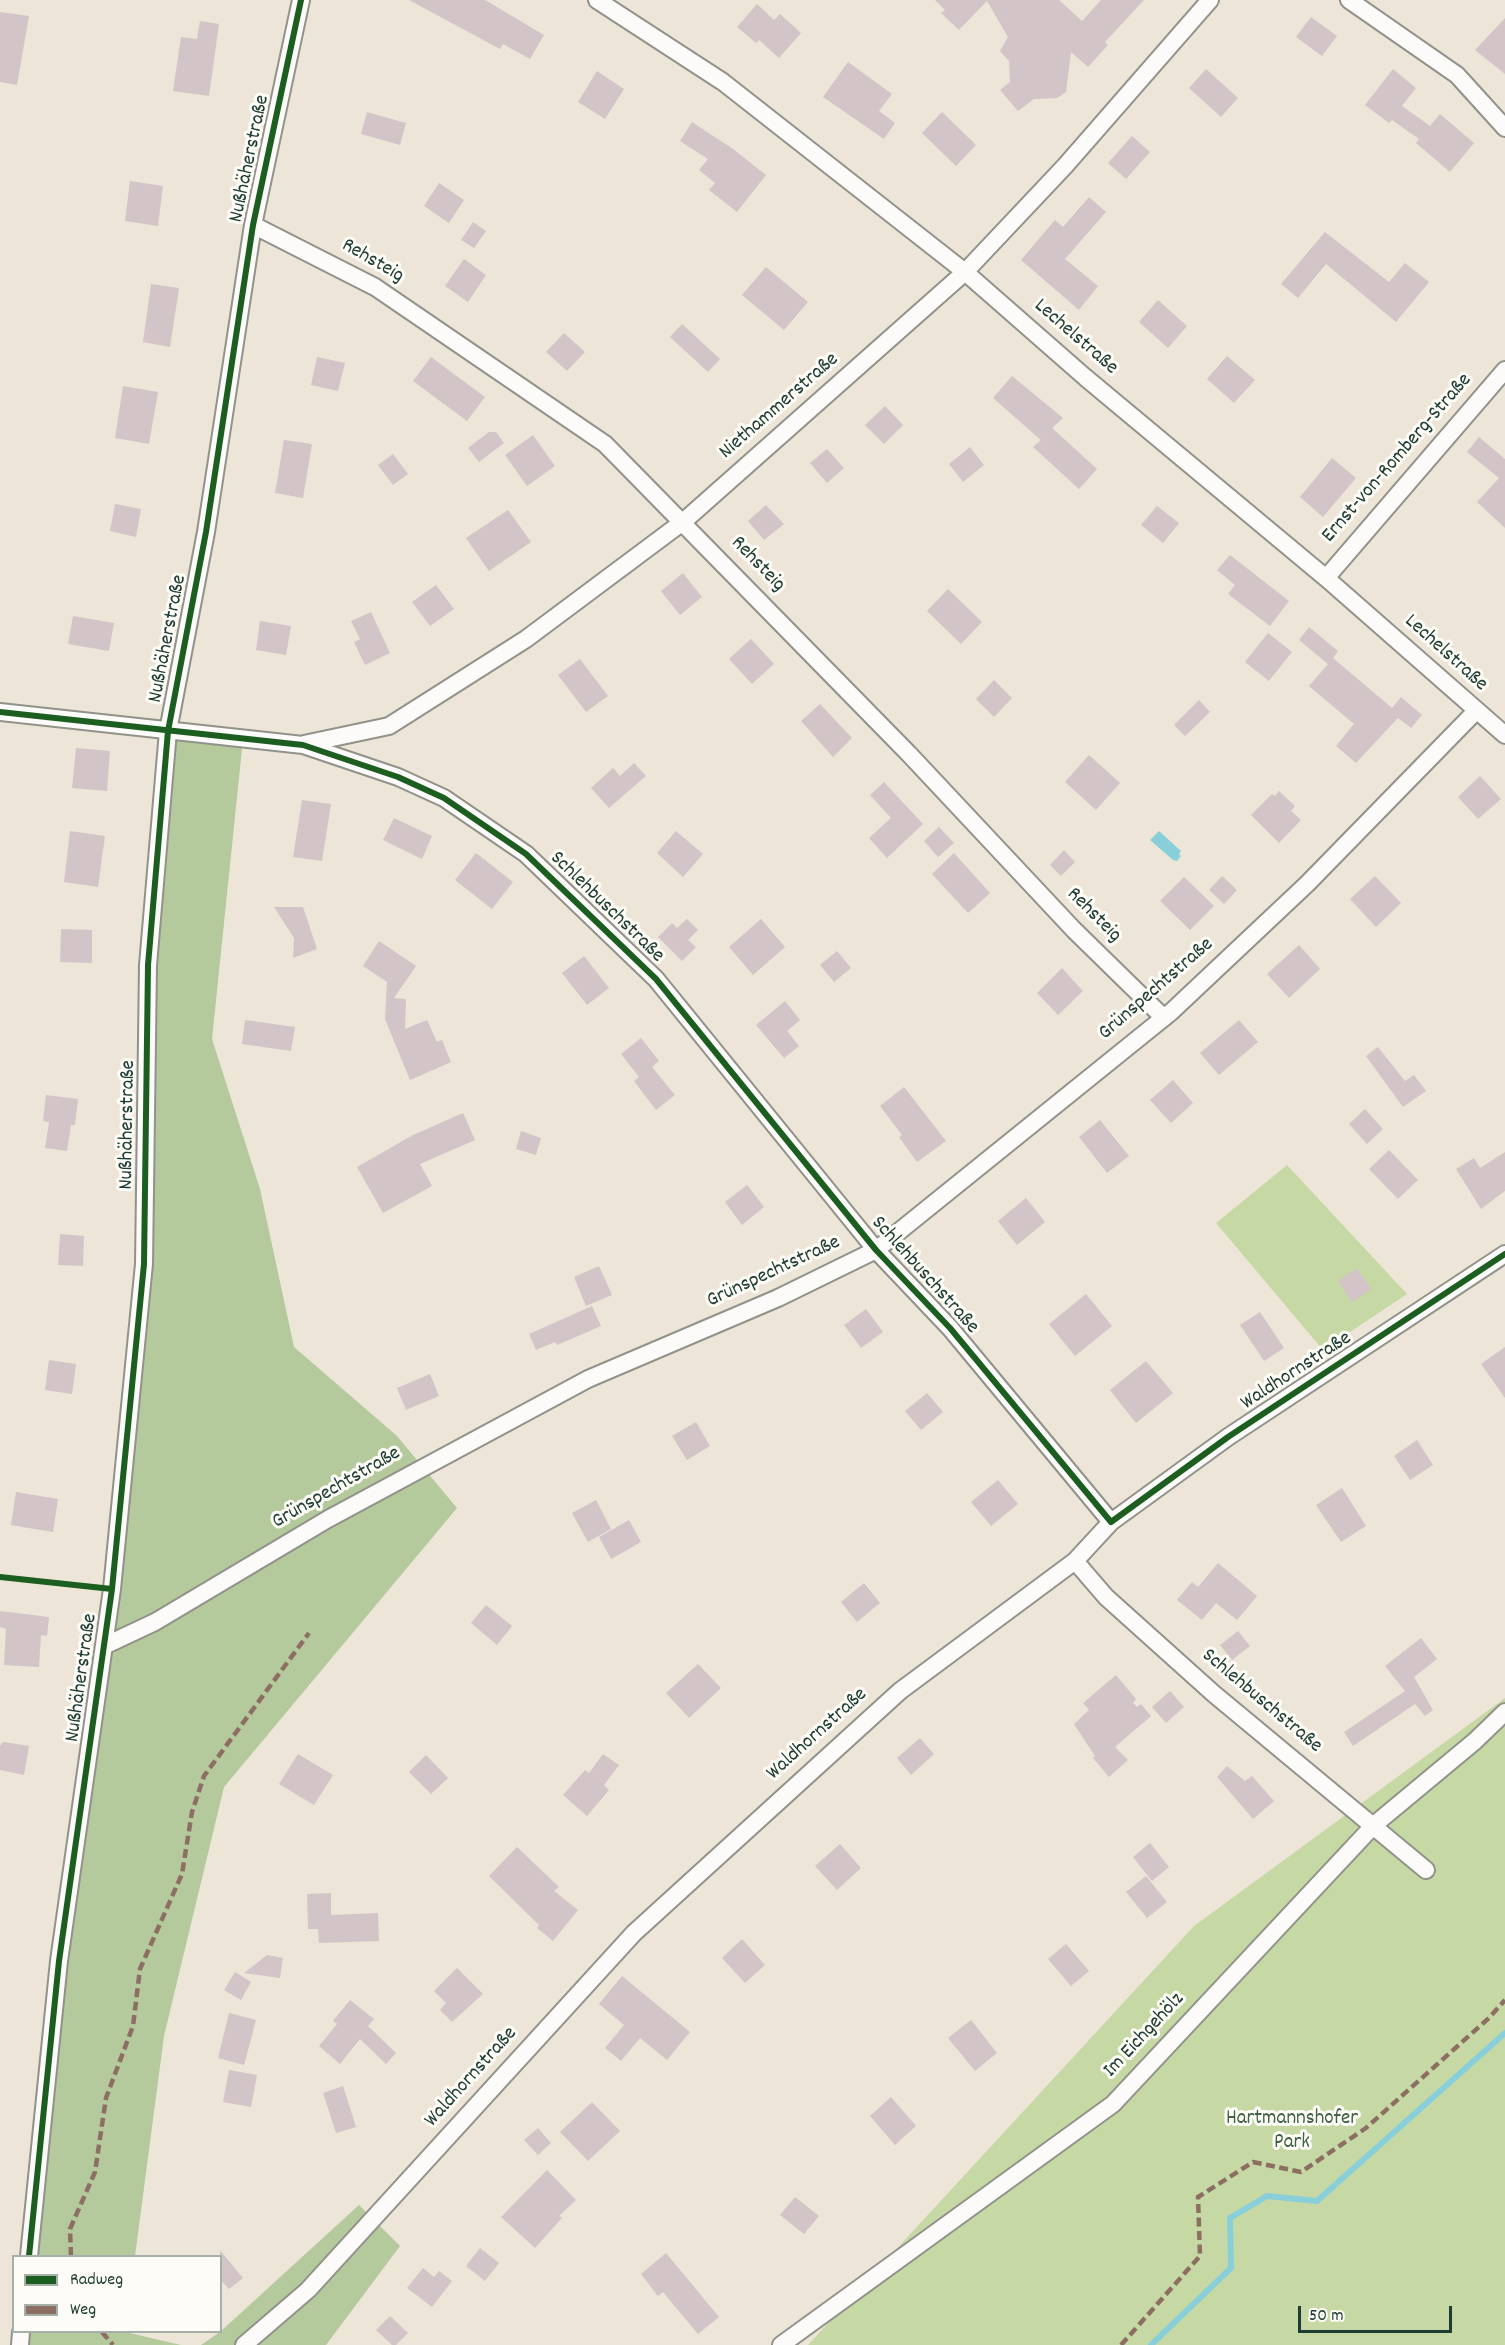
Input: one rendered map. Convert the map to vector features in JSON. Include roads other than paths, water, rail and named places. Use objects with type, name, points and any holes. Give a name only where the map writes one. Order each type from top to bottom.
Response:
[{"type":"street","name":"Nußhäherstraße","points":[[29,2255],[59,1960],[104,1646],[144,1263],[148,965],[168,731],[206,532],[253,225],[301,0]]},
{"type":"street","name":"Lechelstraße","points":[[597,0],[723,82],[965,272],[1086,378],[1326,578],[1505,735]]},
{"type":"street","name":"Niethammerstraße","points":[[303,745],[389,726],[526,639],[684,521],[965,272],[1065,166],[1210,0]]},
{"type":"street","points":[[1349,0],[1457,75],[1505,128]]},
{"type":"street","name":"Rehsteig","points":[[253,225],[375,287],[605,444],[684,521],[1074,930],[1164,1018]]},
{"type":"street","name":"Ernst-von-Romberg-Straße","points":[[1326,578],[1505,370]]},
{"type":"street","name":"Grünspechtstraße","points":[[104,1646],[155,1622],[338,1513],[588,1379],[778,1298],[876,1250],[1164,1018],[1306,884],[1476,711]]},
{"type":"street","name":"Schlehbuschstraße","points":[[0,712],[303,745],[398,777],[444,798],[526,854],[656,980],[876,1250],[950,1328],[1110,1522]]},
{"type":"street","name":"Waldhornstraße","points":[[244,2345],[314,2283],[634,1933],[900,1691],[1075,1561],[1110,1522],[1228,1437],[1505,1254]]},
{"type":"street","name":"Schlehbuschstraße","points":[[1075,1561],[1106,1597],[1214,1694],[1426,1870]]},
{"type":"street","name":"Im Eichgehölz","points":[[781,2345],[1113,2104],[1374,1825],[1475,1742],[1505,1712]]},
{"type":"water","points":[[1159,831],[1181,851],[1179,854],[1181,856],[1177,861],[1150,840]]},
{"type":"waterway","points":[[1151,2345],[1231,2268],[1230,2218],[1267,2196],[1317,2201],[1505,2033]]},
{"type":"park label","name":"Hartmannshofer Park","points":[[1292,2132]]}]
